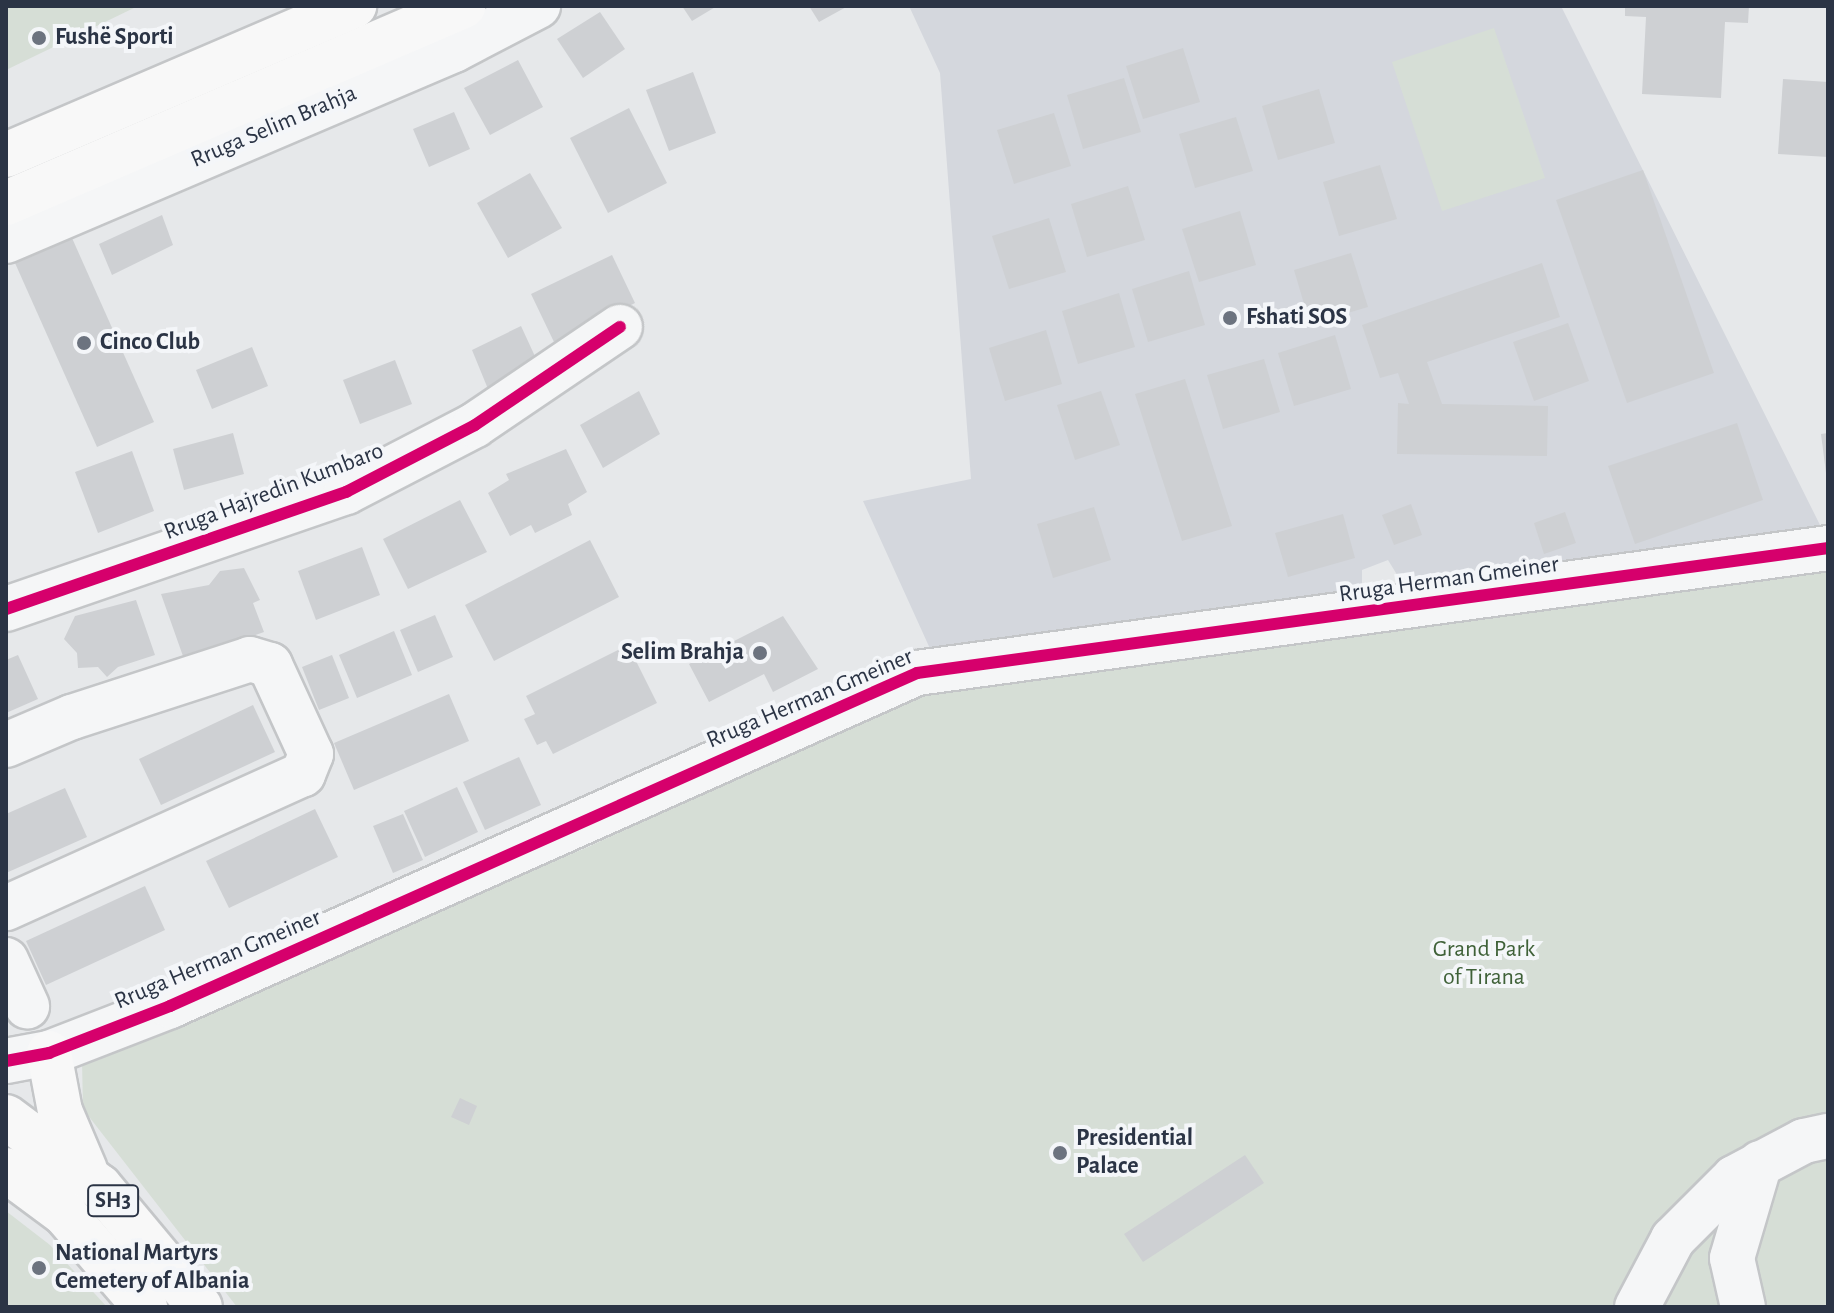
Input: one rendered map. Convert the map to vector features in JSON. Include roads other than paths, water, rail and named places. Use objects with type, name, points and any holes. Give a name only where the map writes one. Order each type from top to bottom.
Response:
[{"type":"main road","points":[[6,155],[354,6]]},
{"type":"main road","name":"Rruga Selim Brahja","points":[[6,203],[463,6]]},
{"type":"main road","points":[[49,1053],[60,1111],[87,1176]]},
{"type":"main road","name":"SH3","points":[[6,1117],[87,1176],[133,1221],[200,1307]]},
{"type":"main road","name":"SH3","points":[[6,1170],[65,1214],[145,1307]]},
{"type":"street","name":"Rruga Selim Brahja","points":[[6,241],[454,50],[538,6]]},
{"type":"street","name":"Rruga Hajredin Kumbaro","points":[[6,609],[346,492],[475,425],[620,327]]},
{"type":"street","name":"Rruga Herman Gmeiner","points":[[6,1061],[49,1053],[441,889],[917,673],[1828,548]]},
{"type":"street","points":[[6,745],[72,717],[250,659],[270,665],[311,754],[303,774],[6,908]]},
{"type":"street","points":[[6,960],[27,1006]]},
{"type":"street","points":[[1637,1307],[1665,1251],[1734,1178],[1760,1163],[1828,1136]]},
{"type":"street","points":[[1743,1307],[1733,1265],[1734,1240],[1760,1163]]},
{"type":"street","points":[[1665,1251],[1733,1265]]},
{"type":"place","name":"Fushë Sporti","points":[[39,38]]},
{"type":"place","name":"Fshati SOS","points":[[1230,318]]},
{"type":"place","name":"Cinco Club","points":[[84,343]]},
{"type":"place","name":"Selim Brahja","points":[[760,653]]},
{"type":"place","name":"Presidential Palace","points":[[1060,1153]]},
{"type":"place","name":"National Martyrs Cemetery of Albania","points":[[39,1268]]},
{"type":"park label","name":"Grand Park of Tirana","points":[[1484,964]]}]
